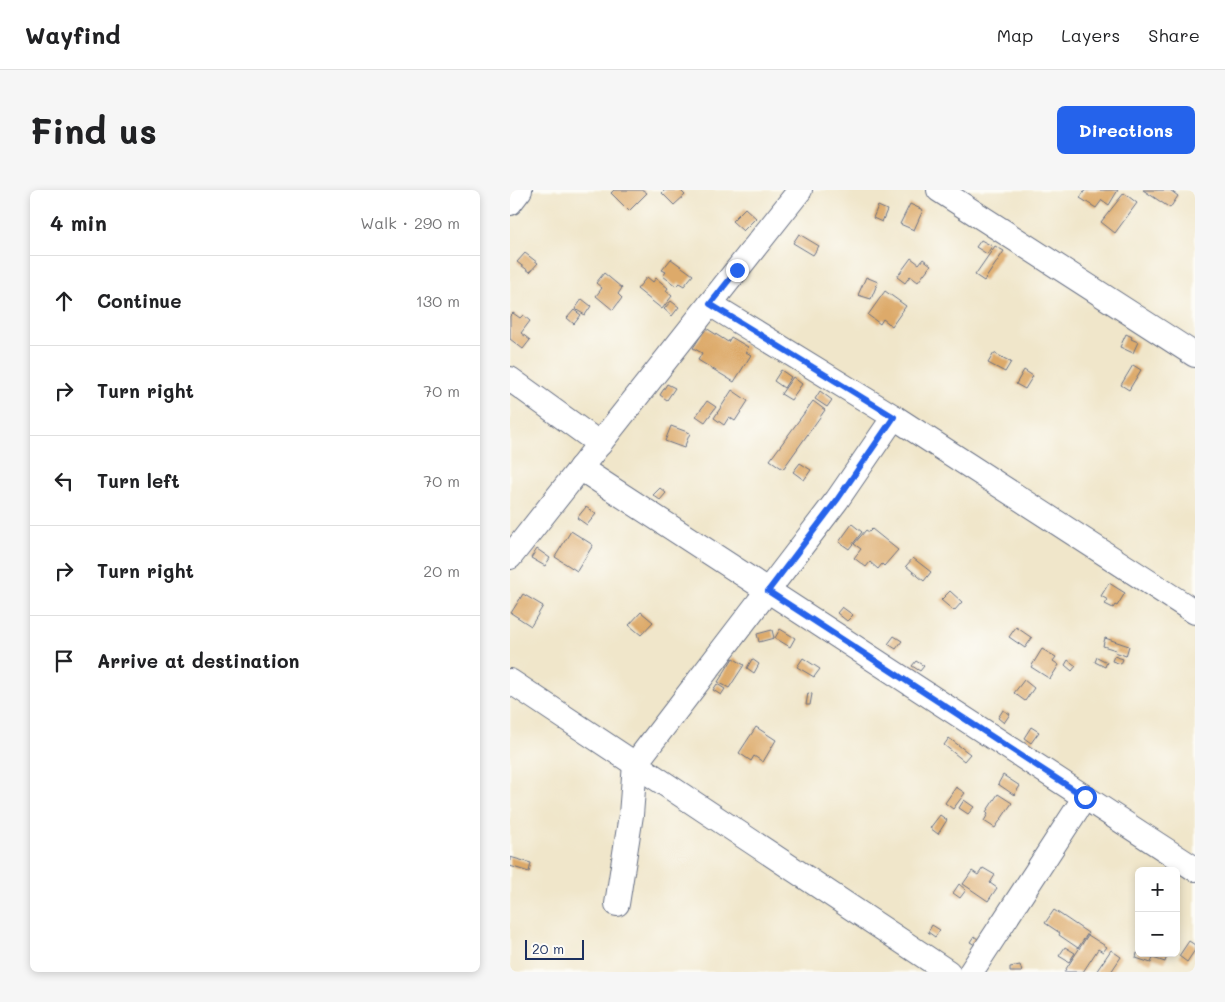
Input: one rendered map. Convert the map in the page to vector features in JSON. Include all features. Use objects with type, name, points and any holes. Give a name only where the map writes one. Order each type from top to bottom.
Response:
[{"type":"street","points":[[510,202],[520,190]]},
{"type":"street","points":[[510,557],[800,190]]},
{"type":"street","points":[[938,190],[1195,355]]},
{"type":"street","points":[[710,304],[894,417],[1195,612]]},
{"type":"street","points":[[510,380],[600,444]]},
{"type":"street","points":[[617,904],[631,815],[635,764],[837,500],[894,417]]},
{"type":"street","points":[[580,468],[1195,868]]},
{"type":"street","points":[[510,681],[948,972]]},
{"type":"street","points":[[972,972],[1085,797]]},
{"type":"building","points":[[614,190],[643,190],[647,193],[629,211],[611,193]]},
{"type":"building","points":[[665,190],[680,190],[685,195],[674,205],[662,193]]},
{"type":"building","points":[[1085,190],[1118,190],[1109,205],[1102,200],[1096,208],[1080,198]]},
{"type":"building","points":[[1143,190],[1170,190],[1178,196],[1170,208]]},
{"type":"building","points":[[1124,193],[1137,203],[1115,233],[1101,222]]},
{"type":"building","points":[[910,204],[923,210],[914,230],[900,224]]},
{"type":"building","points":[[878,206],[887,210],[882,222],[873,218]]},
{"type":"building","points":[[745,208],[756,218],[743,231],[732,221]]},
{"type":"building","points":[[799,234],[819,246],[813,255],[793,243]]},
{"type":"building","points":[[981,240],[992,246],[987,254],[976,247]]},
{"type":"building","points":[[995,246],[1004,251],[984,281],[975,275]]},
{"type":"building","points":[[525,253],[538,263],[530,272],[517,262]]},
{"type":"building","points":[[911,258],[919,264],[923,259],[931,265],[918,282],[910,276],[905,283],[897,277]]},
{"type":"building","points":[[671,259],[693,275],[684,286],[679,283],[676,286],[663,276],[666,272],[662,270]]},
{"type":"building","points":[[604,273],[622,288],[618,294],[622,298],[613,310],[596,296],[602,288],[596,283]]},
{"type":"building","points":[[647,277],[653,282],[656,278],[668,288],[666,291],[672,296],[662,309],[637,289]]},
{"type":"building","points":[[866,277],[878,282],[871,299],[858,295]]},
{"type":"building","points":[[885,291],[906,306],[892,326],[883,319],[880,324],[868,315]]},
{"type":"building","points":[[582,299],[591,306],[585,315],[575,309]]},
{"type":"building","points":[[671,301],[679,307],[672,316],[664,309]]},
{"type":"building","points":[[574,310],[581,315],[574,324],[567,318]]},
{"type":"building","points":[[513,313],[520,318],[523,315],[530,321],[521,333],[530,340],[523,349],[510,339],[510,316]]},
{"type":"building","points":[[706,328],[728,342],[731,337],[748,347],[746,352],[751,355],[734,382],[698,360],[702,353],[693,348]]},
{"type":"building","points":[[1126,334],[1138,342],[1133,353],[1120,347]]},
{"type":"building","points":[[994,353],[1011,362],[1005,372],[988,363]]},
{"type":"building","points":[[1133,365],[1141,370],[1129,390],[1121,385]]},
{"type":"building","points":[[781,370],[791,377],[784,388],[774,381]]},
{"type":"building","points":[[1024,370],[1033,376],[1025,389],[1016,384]]},
{"type":"building","points":[[793,377],[802,384],[791,400],[781,394]]},
{"type":"building","points":[[667,384],[675,388],[667,400],[660,395]]},
{"type":"building","points":[[732,390],[748,401],[735,421],[729,417],[724,425],[714,418]]},
{"type":"building","points":[[820,391],[832,400],[827,407],[815,399]]},
{"type":"building","points":[[707,401],[716,407],[705,422],[696,416]]},
{"type":"building","points":[[813,401],[825,410],[783,469],[770,460]]},
{"type":"building","points":[[671,426],[690,433],[684,448],[665,441]]},
{"type":"building","points":[[800,463],[811,470],[804,480],[793,472]]},
{"type":"building","points":[[660,488],[666,493],[660,500],[653,495]]},
{"type":"building","points":[[586,507],[596,514],[587,525],[577,518]]},
{"type":"building","points":[[852,524],[862,532],[849,549],[839,542]]},
{"type":"building","points":[[872,529],[898,550],[884,566],[882,564],[878,569],[870,562],[866,567],[854,558],[861,549],[854,544],[866,530],[869,532]]},
{"type":"building","points":[[571,531],[593,545],[577,571],[555,557]]},
{"type":"building","points":[[537,549],[550,558],[545,566],[531,558]]},
{"type":"building","points":[[913,558],[931,572],[924,581],[906,566]]},
{"type":"building","points":[[1109,583],[1125,593],[1117,606],[1115,605],[1113,608],[1105,604],[1108,600],[1101,596]]},
{"type":"building","points":[[950,591],[962,602],[954,611],[941,600]]},
{"type":"building","points":[[523,594],[543,606],[531,626],[511,613]]},
{"type":"building","points":[[842,607],[853,615],[847,621],[837,613]]},
{"type":"building","points":[[641,612],[653,622],[641,635],[629,625]]},
{"type":"building","points":[[1016,627],[1032,638],[1025,648],[1009,637]]},
{"type":"building","points":[[780,629],[795,638],[790,647],[775,638]]},
{"type":"building","points":[[772,630],[774,638],[759,642],[757,634]]},
{"type":"building","points":[[894,636],[902,641],[896,649],[888,644]]},
{"type":"building","points":[[1105,638],[1129,646],[1126,656],[1115,652],[1116,650],[1103,646]]},
{"type":"building","points":[[1042,649],[1056,657],[1053,661],[1059,665],[1050,679],[1031,667]]},
{"type":"building","points":[[1114,656],[1123,659],[1121,664],[1112,661]]},
{"type":"building","points":[[1097,657],[1107,662],[1105,667],[1095,662]]},
{"type":"building","points":[[733,658],[744,665],[729,688],[718,682]]},
{"type":"building","points":[[803,658],[820,669],[814,677],[797,667]]},
{"type":"building","points":[[752,659],[759,664],[754,673],[747,668]]},
{"type":"building","points":[[1068,660],[1076,666],[1072,671],[1065,665]]},
{"type":"building","points":[[916,661],[924,666],[920,671],[912,666]]},
{"type":"building","points":[[1024,680],[1034,688],[1025,701],[1014,693]]},
{"type":"building","points":[[717,684],[725,689],[721,695],[713,690]]},
{"type":"building","points":[[808,693],[812,694],[810,705],[806,705]]},
{"type":"building","points":[[1003,710],[1010,714],[1004,723],[998,718]]},
{"type":"building","points":[[756,727],[776,740],[763,762],[754,756],[751,761],[739,753]]},
{"type":"building","points":[[1031,727],[1039,732],[1031,743],[1024,738]]},
{"type":"building","points":[[949,738],[970,754],[964,761],[944,745]]},
{"type":"building","points":[[1003,775],[1020,786],[1014,795],[998,784]]},
{"type":"building","points":[[956,787],[965,793],[953,809],[945,803]]},
{"type":"building","points":[[998,794],[1012,803],[995,828],[984,821],[988,814],[986,812]]},
{"type":"building","points":[[964,800],[974,807],[968,814],[959,808]]},
{"type":"building","points":[[940,815],[947,820],[938,834],[930,828]]},
{"type":"building","points":[[510,857],[531,863],[529,872],[510,866]]},
{"type":"building","points":[[983,868],[995,875],[990,883],[997,888],[988,901],[963,884],[972,871],[978,875]]},
{"type":"building","points":[[959,884],[966,890],[960,898],[953,893]]},
{"type":"building","points":[[1054,910],[1088,933],[1078,948],[1045,923]]},
{"type":"building","points":[[932,925],[940,930],[935,937],[928,932]]},
{"type":"building","points":[[1088,935],[1107,947],[1103,952],[1098,949],[1083,972],[1064,972]]},
{"type":"building","points":[[974,936],[979,940],[975,945],[970,942]]},
{"type":"building","points":[[1189,941],[1195,945],[1195,950],[1187,962],[1180,957]]},
{"type":"building","points":[[1065,947],[1075,953],[1069,962],[1059,956]]},
{"type":"building","points":[[1111,950],[1121,957],[1111,972],[1096,972]]},
{"type":"building","points":[[1167,957],[1165,962],[1153,958],[1151,963],[1136,958]]},
{"type":"building","points":[[1020,965],[1022,972],[1010,972],[1010,967]]},
{"type":"route","points":[[737,270],[710,304],[894,417],[837,500],[768,591],[1085,797]]}]
